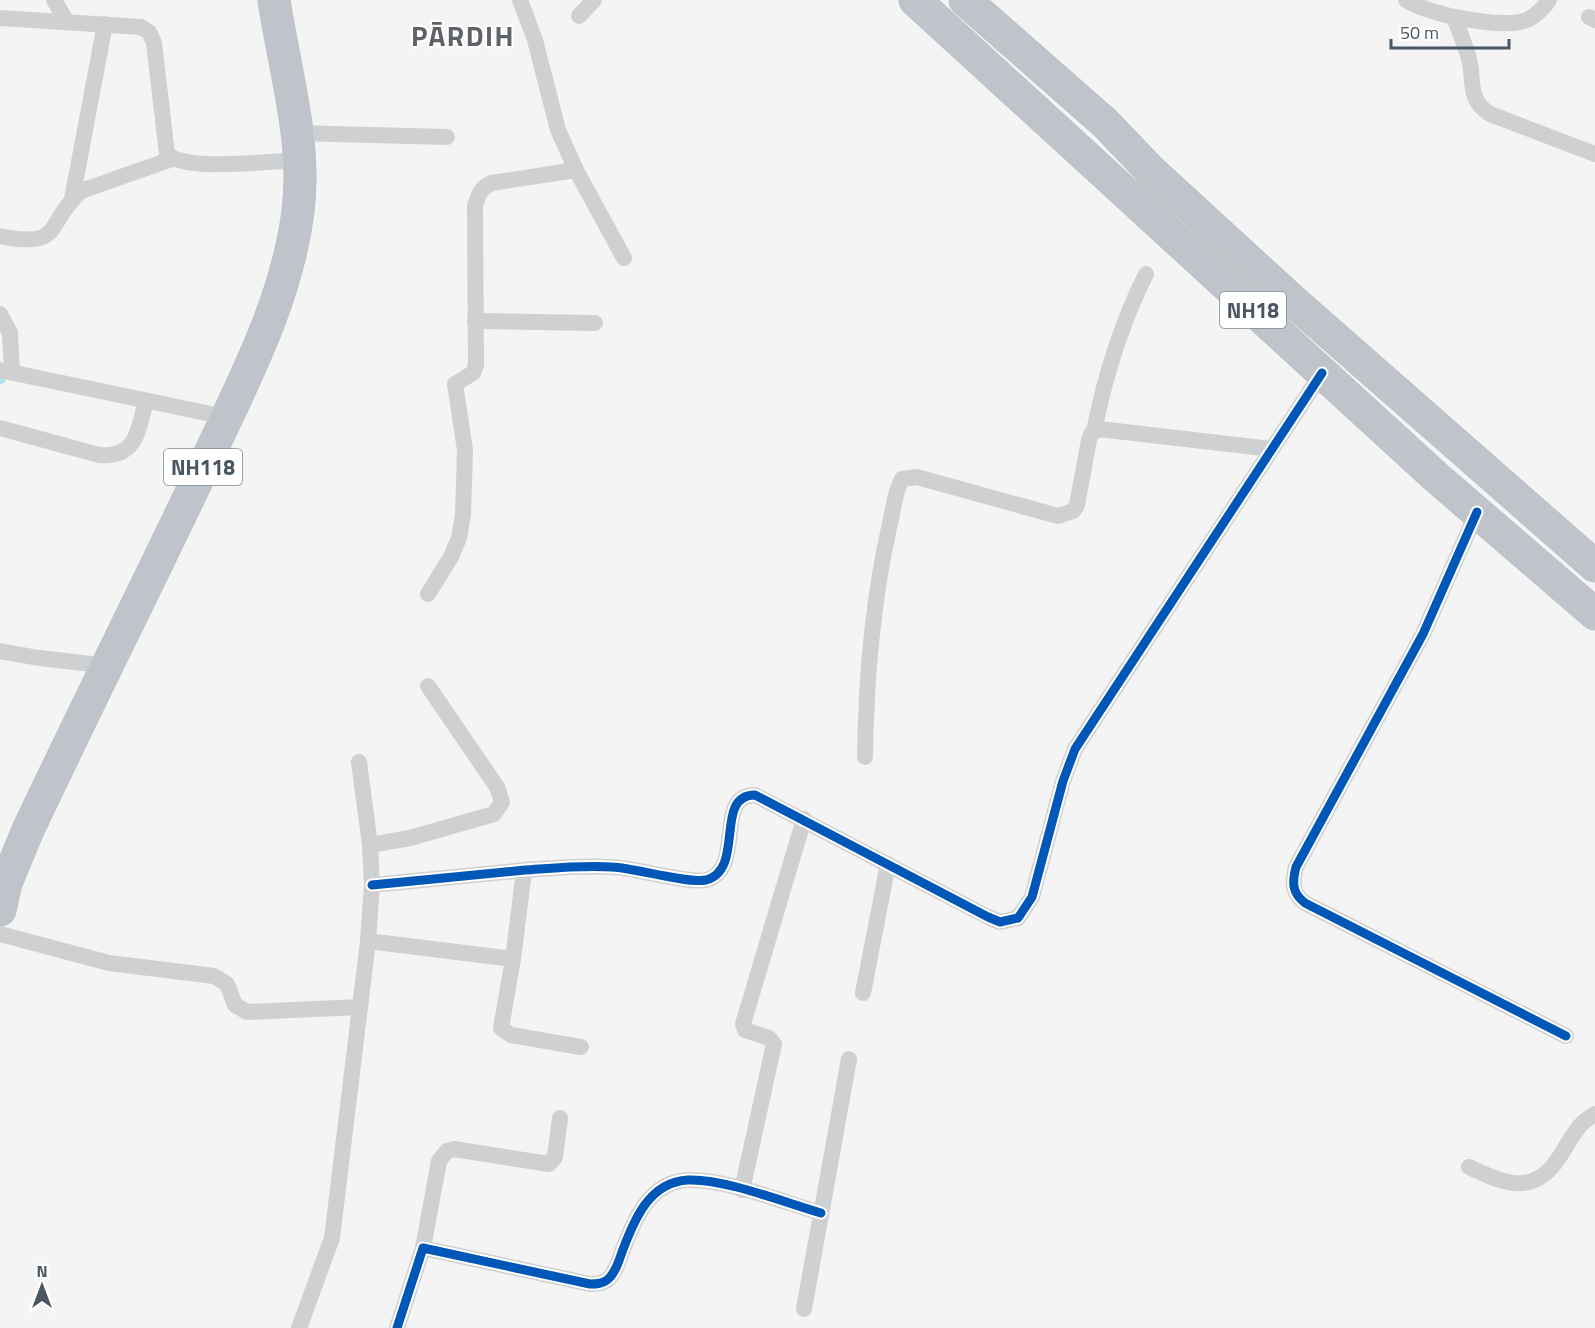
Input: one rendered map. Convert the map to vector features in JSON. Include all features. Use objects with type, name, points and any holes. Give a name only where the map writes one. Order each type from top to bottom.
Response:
[{"type":"highway","name":"NH118","points":[[0,910],[6,883],[27,830],[229,412],[273,308],[293,245],[300,176],[290,147],[261,0]]},
{"type":"highway","name":"NH118","points":[[0,857],[19,810],[212,414],[241,350],[274,258],[282,227],[290,147],[274,0]]},
{"type":"highway","name":"NH18","points":[[915,0],[1322,373],[1595,614]]},
{"type":"highway","name":"NH18","points":[[965,0],[1105,123],[1159,177],[1293,301],[1595,566]]},
{"type":"highway","points":[[1077,148],[1105,123]]},
{"type":"street","points":[[54,0],[67,22]]},
{"type":"street","points":[[520,0],[535,40],[558,130],[576,170],[624,258]]},
{"type":"street","points":[[579,16],[594,0]]},
{"type":"street","points":[[1406,0],[1437,14],[1508,22],[1527,20],[1549,0]]},
{"type":"street","points":[[1454,17],[1470,63],[1472,95],[1479,107],[1490,114],[1595,154]]},
{"type":"street","points":[[0,18],[130,24],[149,32],[154,43],[161,89],[167,154],[172,159]]},
{"type":"street","points":[[72,199],[105,24]]},
{"type":"street","points":[[0,236],[25,241],[38,240],[49,235],[72,199],[81,191],[172,159],[199,163],[290,147],[447,137]]},
{"type":"street","points":[[428,594],[451,557],[459,538],[463,515],[465,450],[455,384],[476,370],[476,207],[484,186],[576,170]]},
{"type":"street","points":[[865,758],[866,679],[871,629],[882,560],[902,479],[917,477],[1058,516],[1073,511],[1081,495],[1089,440],[1094,431],[1110,362],[1131,305],[1146,274]]},
{"type":"street","points":[[0,314],[10,333],[6,371],[212,414]]},
{"type":"street","points":[[475,321],[595,323]]},
{"type":"street","points":[[372,885],[524,871],[611,867],[696,882],[714,876],[726,860],[733,810],[743,797],[763,797],[988,917],[1000,922],[1011,921],[1025,911],[1032,897],[1063,781],[1075,748],[1322,373]]},
{"type":"street","points":[[0,428],[99,455],[111,456],[120,454],[136,439],[146,401]]},
{"type":"street","points":[[1094,431],[1111,429],[1272,449]]},
{"type":"street","points":[[1477,512],[1423,634],[1296,867],[1294,886],[1296,896],[1305,903],[1566,1036]]},
{"type":"street","points":[[0,651],[92,664]]},
{"type":"street","points":[[370,845],[410,838],[494,814],[502,802],[497,786],[428,686]]},
{"type":"street","points":[[299,1328],[332,1238],[368,941],[372,885],[370,845],[359,762]]},
{"type":"street","points":[[742,1190],[774,1044],[769,1038],[745,1030],[742,1024],[804,819]]},
{"type":"street","points":[[863,993],[888,864]]},
{"type":"street","points":[[524,871],[513,959],[500,1020],[504,1032],[581,1047]]},
{"type":"street","points":[[0,934],[109,963],[222,979],[227,984],[235,1005],[247,1012],[360,1007]]},
{"type":"street","points":[[368,941],[513,959]]},
{"type":"street","points":[[804,1309],[849,1059]]},
{"type":"street","points":[[1470,1167],[1503,1183],[1530,1183],[1544,1174],[1560,1156],[1582,1121],[1595,1114]]},
{"type":"street","points":[[397,1328],[423,1248],[439,1161],[443,1155],[454,1149],[549,1164],[555,1157],[560,1118]]},
{"type":"street","points":[[423,1248],[590,1284],[601,1284],[609,1280],[634,1223],[648,1200],[662,1187],[690,1179],[742,1190],[821,1213]]},
{"type":"waterway","points":[[0,375],[3,381],[0,382]]},
{"type":"cycle path","points":[[372,885],[590,866],[622,868],[687,880],[706,880],[718,873],[725,862],[735,807],[742,798],[755,795],[988,917],[1000,922],[1018,918],[1032,897],[1063,781],[1075,749],[1322,373]]},
{"type":"cycle path","points":[[1477,512],[1423,634],[1296,867],[1294,887],[1305,903],[1566,1036]]},
{"type":"cycle path","points":[[397,1328],[423,1248],[597,1284],[607,1280],[614,1271],[632,1228],[645,1205],[653,1195],[674,1182],[702,1180],[719,1183],[821,1213]]},
{"type":"district","name":"PĀRDIH","points":[[463,35]]}]
